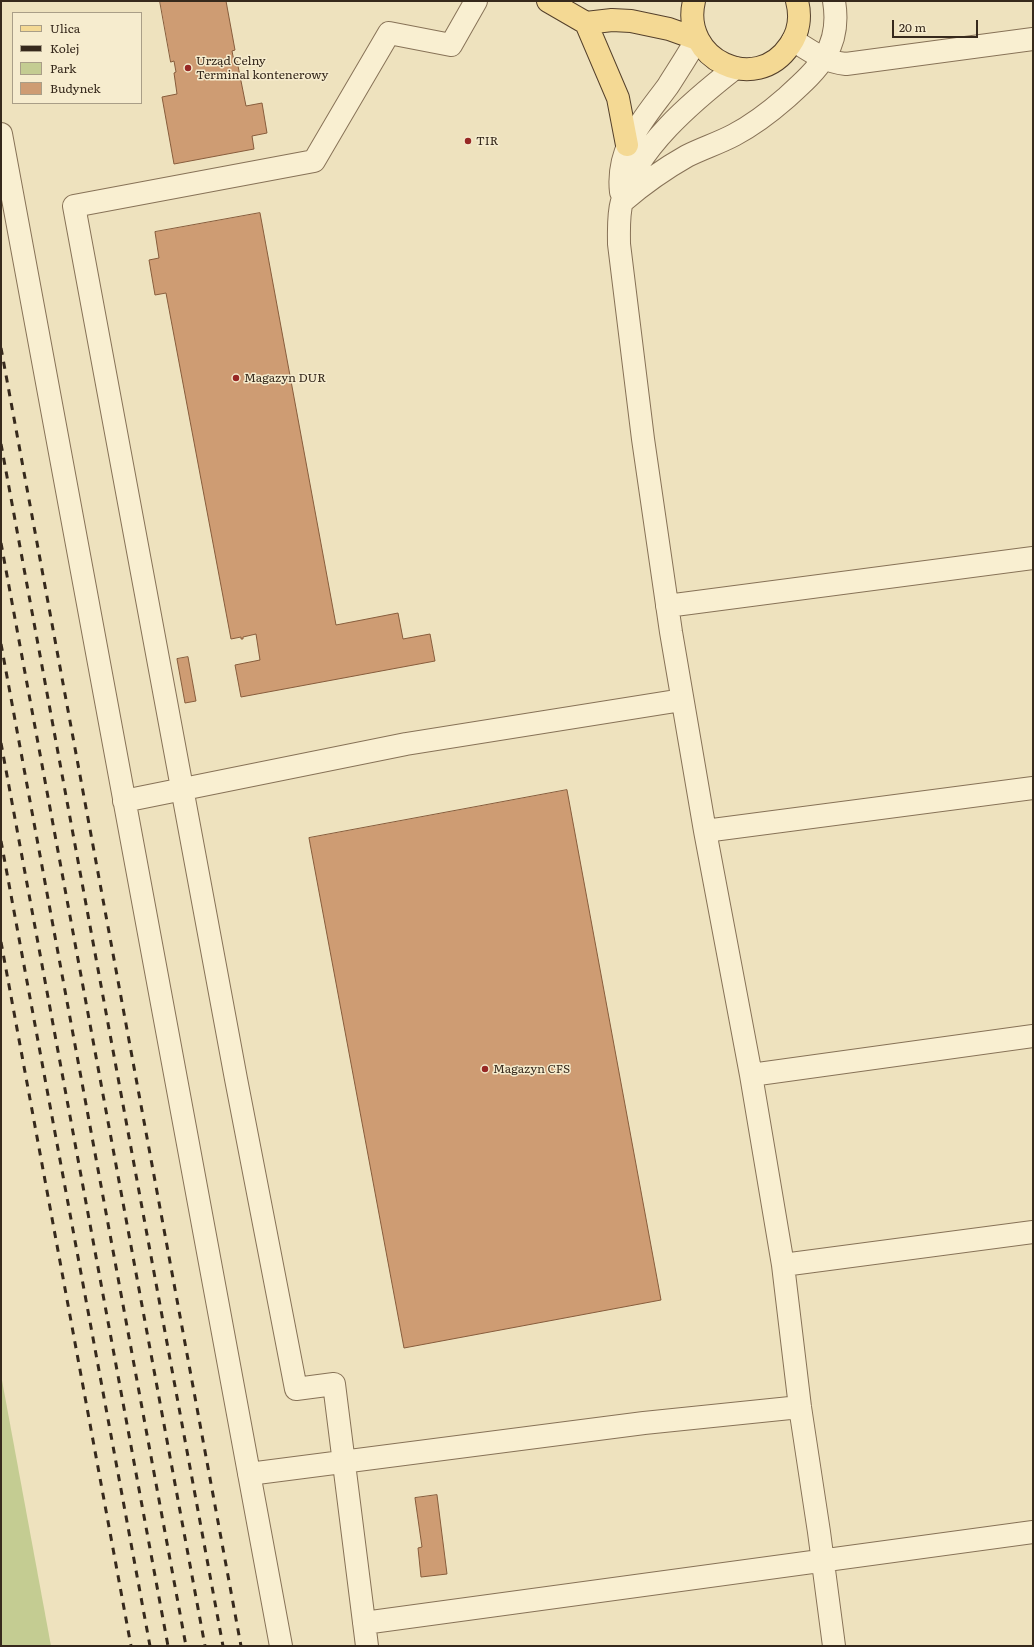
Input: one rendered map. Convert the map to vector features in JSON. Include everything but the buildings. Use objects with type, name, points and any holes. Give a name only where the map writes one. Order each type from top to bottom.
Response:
[{"type":"main road","points":[[548,1],[586,23],[612,20],[631,21],[669,29],[697,38]]},
{"type":"main road","points":[[694,1],[692,10],[693,25],[697,38],[704,49],[713,58],[723,64],[735,68],[749,69],[762,67],[769,64],[786,51],[793,40],[798,21],[797,1]]},
{"type":"main road","points":[[586,23],[618,98],[627,145]]},
{"type":"lane","points":[[367,1646],[334,1384],[296,1389],[182,789],[74,206],[314,160],[389,33],[450,45],[476,1]]},
{"type":"lane","points":[[622,202],[647,182],[674,164],[735,135],[750,126],[807,79],[818,68],[824,59],[834,37],[834,1]]},
{"type":"lane","points":[[697,38],[684,62],[646,115],[627,145],[622,160],[620,174],[622,202],[619,231],[620,259],[667,606],[682,700],[751,1075],[784,1266],[800,1407],[834,1646]]},
{"type":"lane","points":[[793,40],[824,59],[834,63],[846,64],[1033,39]]},
{"type":"lane","points":[[622,202],[634,173],[661,136],[692,103],[735,68]]},
{"type":"lane","points":[[1,134],[281,1646]]},
{"type":"lane","points":[[667,606],[1033,558]]},
{"type":"lane","points":[[124,801],[406,744],[682,700]]},
{"type":"lane","points":[[705,831],[1033,788]]},
{"type":"lane","points":[[751,1075],[1033,1036]]},
{"type":"lane","points":[[784,1266],[1033,1232]]},
{"type":"lane","points":[[249,1474],[644,1423],[800,1407]]},
{"type":"lane","points":[[364,1624],[1033,1532]]},
{"type":"green space","points":[[1,1375],[51,1646],[1,1646]]},
{"type":"railway","points":[[1,348],[241,1646]]},
{"type":"railway","points":[[1,444],[223,1646]]},
{"type":"railway","points":[[1,543],[205,1646]]},
{"type":"railway","points":[[1,644],[186,1646]]},
{"type":"railway","points":[[1,743],[168,1646]]},
{"type":"railway","points":[[1,841],[150,1646]]},
{"type":"railway","points":[[1,942],[131,1646]]},
{"type":"place","name":"Urząd Celny Terminal kontenerowy","points":[[188,68]]},
{"type":"place","name":"TIR","points":[[468,141]]},
{"type":"place","name":"Magazyn DUR","points":[[236,378]]},
{"type":"place","name":"Magazyn CFS","points":[[485,1069]]}]
